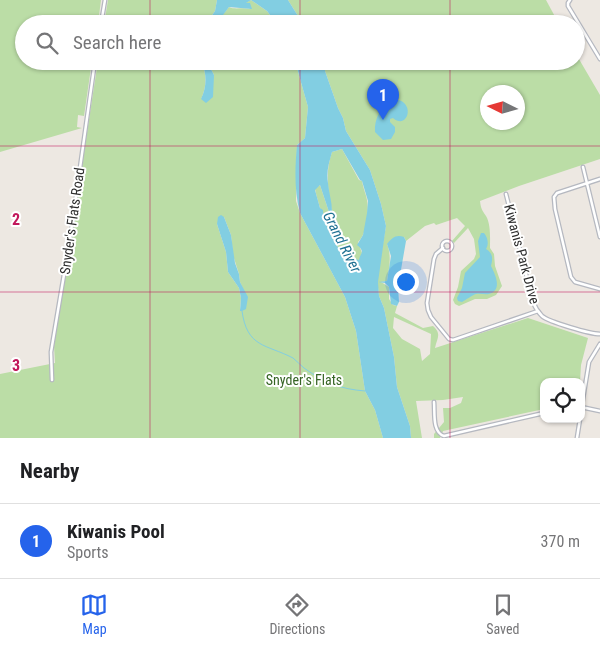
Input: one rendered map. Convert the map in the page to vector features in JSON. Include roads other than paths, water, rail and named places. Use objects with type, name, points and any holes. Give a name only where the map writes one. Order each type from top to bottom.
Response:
[{"type":"street","points":[[102,15],[105,0]]},
{"type":"street","points":[[570,0],[568,6],[573,15]]},
{"type":"street","points":[[585,34],[600,59]]},
{"type":"street","name":"Snyder's Flats Road","points":[[52,380],[51,352],[94,70]]},
{"type":"street","points":[[584,167],[600,236]]},
{"type":"street","points":[[600,178],[557,192],[554,197],[555,209],[574,282],[600,289]]},
{"type":"street","name":"Kiwanis Park Drive","points":[[506,194],[533,302],[538,311],[542,316],[551,321],[600,336]]},
{"type":"street","points":[[443,248],[445,251],[450,251],[452,243],[446,242],[443,244],[443,248],[436,254],[427,303],[431,317],[449,339],[452,340],[538,311]]},
{"type":"street","points":[[585,385],[589,362],[600,343]]},
{"type":"street","points":[[434,402],[436,430],[444,436],[540,414]]},
{"type":"street","points":[[585,409],[600,411]]},
{"type":"street","points":[[577,438],[579,423]]},
{"type":"water","points":[[217,0],[251,0],[246,3],[250,3],[252,9],[229,7],[223,15],[212,15]]},
{"type":"water","points":[[251,0],[288,0],[297,15],[270,15]]},
{"type":"water","points":[[212,70],[214,75],[213,97],[206,103],[201,99],[205,80],[204,71]]},
{"type":"water","name":"Grand River","points":[[298,70],[325,70],[346,131],[370,170],[381,204],[386,226],[378,282],[379,296],[384,308],[394,357],[397,387],[410,426],[411,438],[383,438],[375,410],[365,391],[356,331],[345,297],[300,213],[296,188],[296,153],[297,145],[305,138],[308,107]],"holes":[[[342,149],[362,181],[368,201],[363,235],[357,245],[362,252],[359,260],[351,260],[340,250],[332,236],[323,210],[320,208],[315,190],[320,185],[331,218],[332,210],[327,179],[328,168],[332,152]]]},
{"type":"water","points":[[393,99],[405,104],[408,114],[403,121],[390,119],[390,122],[395,127],[395,132],[391,139],[383,140],[375,132],[376,122],[379,113]]},
{"type":"water","points":[[221,215],[224,217],[231,235],[240,282],[248,297],[246,309],[242,311],[240,311],[241,298],[239,288],[228,272],[226,252],[217,224],[218,217]]},
{"type":"water","points":[[481,233],[484,233],[486,237],[488,243],[486,249],[492,256],[491,266],[497,282],[496,289],[489,294],[476,294],[462,302],[458,301],[457,298],[462,288],[465,273],[480,257],[478,241]]},
{"type":"water","points":[[394,237],[404,237],[406,241],[398,287],[399,302],[397,306],[391,304],[389,287],[385,283],[378,282],[387,281],[391,256],[387,244]]},
{"type":"waterway","points":[[242,311],[248,332],[259,343],[293,358],[319,378],[340,387],[365,391]]},
{"type":"place","name":"Kiwanis Pool","points":[[383,120]]},
{"type":"park label","name":"Snyder's Flats","points":[[304,380]]}]
